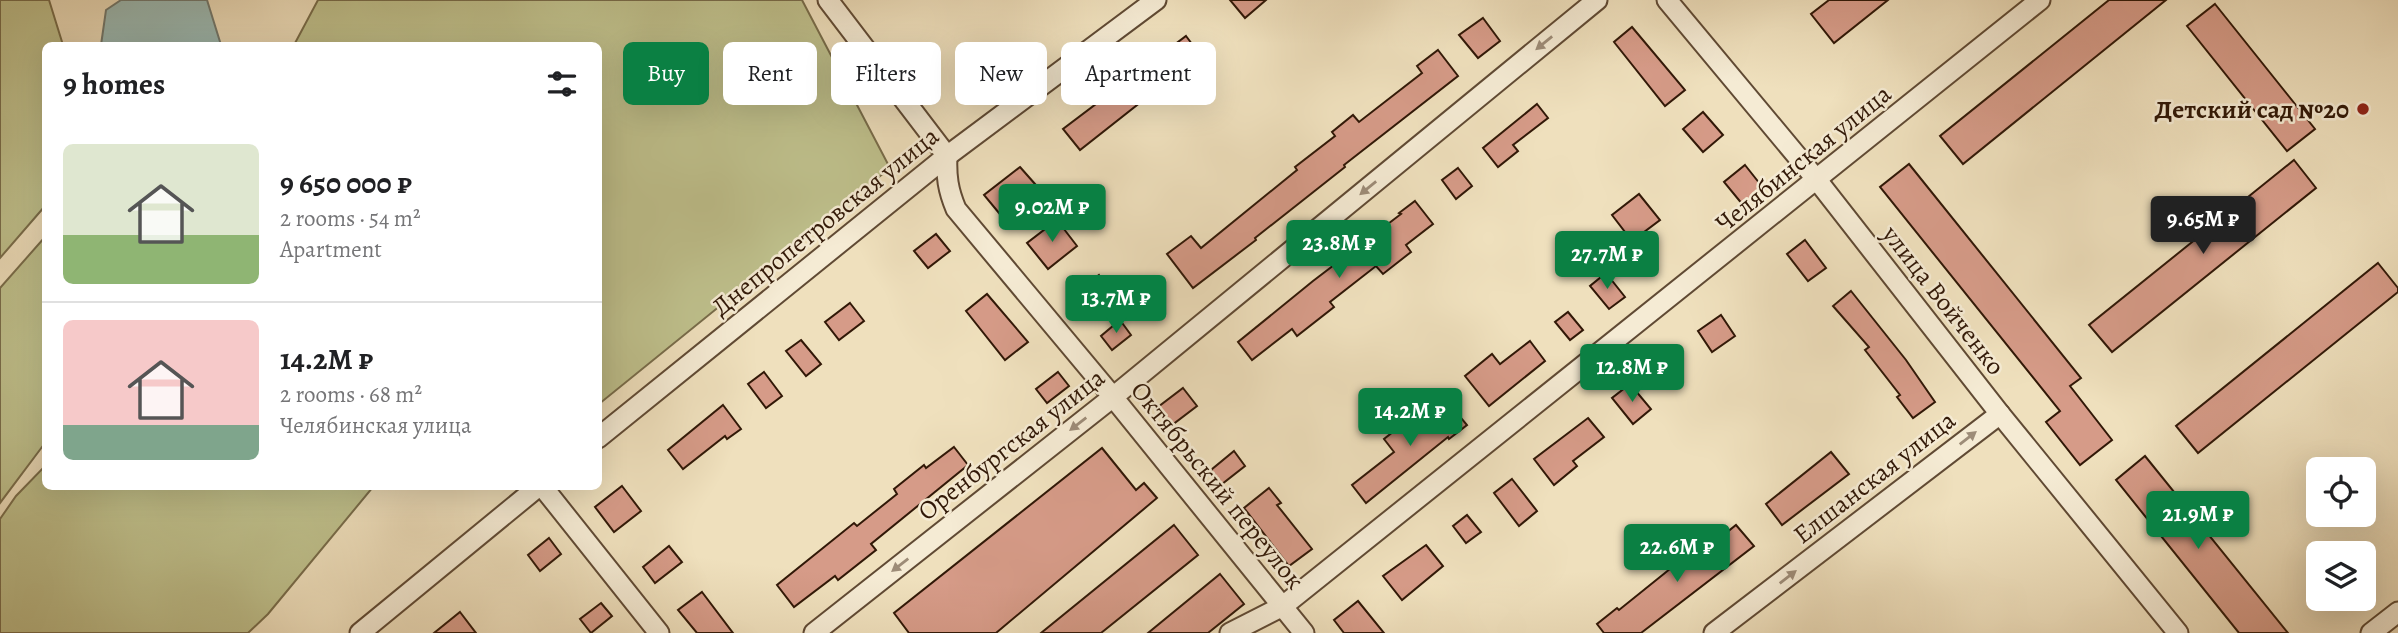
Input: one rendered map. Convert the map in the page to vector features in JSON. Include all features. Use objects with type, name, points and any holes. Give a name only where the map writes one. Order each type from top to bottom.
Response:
[{"type":"street","points":[[828,0],[947,156]]},
{"type":"street","name":"Днепропетровская улица","points":[[602,435],[947,156],[1156,0]]},
{"type":"street","name":"Оренбургская улица","points":[[814,633],[1113,397],[1597,0]]},
{"type":"street","name":"улица Войченко","points":[[1668,0],[1817,180],[2000,414],[2178,633]]},
{"type":"street","name":"Челябинская улица","points":[[1230,633],[1283,606],[2040,0]]},
{"type":"street","name":"Октябрьский переулок","points":[[947,156],[946,178],[949,193],[957,209],[1304,633]]},
{"type":"street","name":"Елшанская улица","points":[[1714,633],[2000,414]]},
{"type":"street","points":[[360,633],[535,490]]},
{"type":"street","points":[[543,490],[659,633]]},
{"type":"street","points":[[2371,633],[2398,612]]},
{"type":"green space","points":[[0,0],[49,0],[62,42],[42,42],[42,209],[0,258]]},
{"type":"green space","points":[[318,0],[802,0],[831,55],[831,105],[857,105],[890,168],[602,402],[602,42],[296,42]]},
{"type":"green space","points":[[42,240],[42,447],[0,503],[0,288]]},
{"type":"green space","points":[[42,469],[42,490],[371,490],[268,614],[248,633],[0,633],[0,519],[16,496]]},
{"type":"water","points":[[121,0],[207,0],[220,42],[101,42],[106,10]]},
{"type":"building","points":[[1230,0],[1266,0],[1245,18]]},
{"type":"building","points":[[1829,0],[1888,0],[1834,43],[1811,14]]},
{"type":"building","points":[[2109,0],[2166,0],[1963,164],[1940,136]]},
{"type":"building","points":[[2215,4],[2315,129],[2287,151],[2187,26]]},
{"type":"building","points":[[1483,18],[1500,41],[1478,58],[1459,35]]},
{"type":"building","points":[[1632,27],[1685,90],[1665,106],[1614,42]]},
{"type":"building","points":[[1186,36],[1190,42],[1178,42]]},
{"type":"building","points":[[1438,50],[1458,76],[1193,288],[1167,254],[1191,236],[1201,248],[1297,170],[1295,167],[1335,136],[1332,132],[1353,115],[1359,122],[1422,73],[1417,66]]},
{"type":"building","points":[[1537,104],[1548,118],[1513,145],[1518,151],[1498,167],[1483,148]]},
{"type":"building","points":[[1095,105],[1137,105],[1080,150],[1063,129]]},
{"type":"building","points":[[1703,112],[1723,135],[1703,152],[1683,129]]},
{"type":"building","points":[[2294,160],[2316,188],[2112,352],[2089,325]]},
{"type":"building","points":[[1909,164],[2081,378],[2070,386],[2112,440],[2080,465],[2046,422],[2060,411],[1880,187]]},
{"type":"building","points":[[1745,165],[1764,189],[1743,205],[1724,182]]},
{"type":"building","points":[[1020,167],[1035,184],[999,213],[984,195]]},
{"type":"building","points":[[1458,168],[1472,186],[1456,199],[1442,180]]},
{"type":"building","points":[[1639,194],[1660,220],[1632,241],[1612,215]]},
{"type":"building","points":[[1415,201],[1433,224],[1406,245],[1411,252],[1383,274],[1376,266],[1330,302],[1334,307],[1297,336],[1292,329],[1252,360],[1238,342]]},
{"type":"building","points":[[1057,220],[1077,246],[1048,269],[1027,243]]},
{"type":"building","points":[[936,234],[950,251],[928,268],[914,251]]},
{"type":"building","points":[[1805,240],[1826,268],[1808,281],[1787,254]]},
{"type":"building","points":[[2378,263],[2398,288],[2398,292],[2198,453],[2176,426]]},
{"type":"building","points":[[1606,273],[1625,297],[1609,309],[1590,286]]},
{"type":"building","points":[[1099,275],[1110,290],[1082,312],[1070,297]]},
{"type":"building","points":[[1851,291],[1906,360],[1935,402],[1913,418],[1897,397],[1900,395],[1865,350],[1869,347],[1833,306]]},
{"type":"building","points":[[987,294],[1028,342],[1005,360],[966,311]]},
{"type":"building","points":[[850,303],[864,321],[839,340],[825,322]]},
{"type":"building","points":[[1568,312],[1583,330],[1570,340],[1555,322]]},
{"type":"building","points":[[1721,315],[1735,336],[1712,352],[1698,331]]},
{"type":"building","points":[[1120,320],[1131,335],[1112,350],[1101,336]]},
{"type":"building","points":[[801,340],[821,364],[806,376],[786,351]]},
{"type":"building","points":[[1530,341],[1545,361],[1489,406],[1465,376],[1492,354],[1500,364]]},
{"type":"building","points":[[764,372],[782,396],[766,408],[748,384]]},
{"type":"building","points":[[1058,372],[1069,386],[1047,403],[1036,389]]},
{"type":"building","points":[[1630,384],[1651,409],[1633,424],[1612,398]]},
{"type":"building","points":[[1183,388],[1197,406],[1172,425],[1158,407]]},
{"type":"building","points":[[1446,400],[1467,425],[1449,439],[1448,437],[1366,503],[1352,485],[1394,452],[1384,439],[1407,421],[1412,427]]},
{"type":"building","points":[[723,405],[741,429],[727,439],[725,436],[683,469],[668,450]]},
{"type":"building","points":[[1588,418],[1604,437],[1573,461],[1577,466],[1554,485],[1534,459]]},
{"type":"building","points":[[954,447],[968,465],[871,544],[876,550],[838,580],[835,576],[794,607],[777,585],[854,523],[857,526],[897,494],[894,489],[924,465],[926,468]]},
{"type":"building","points":[[1102,448],[1136,490],[1144,483],[1157,498],[996,633],[909,633],[894,613]]},
{"type":"building","points":[[1234,451],[1245,466],[1222,484],[1211,470]]},
{"type":"building","points":[[1831,452],[1849,474],[1782,525],[1766,504]]},
{"type":"building","points":[[2145,456],[2288,633],[2239,633],[2116,480]]},
{"type":"building","points":[[1512,479],[1537,511],[1519,526],[1494,493]]},
{"type":"building","points":[[622,486],[641,511],[614,532],[595,507]]},
{"type":"building","points":[[1269,488],[1281,503],[1277,505],[1312,549],[1289,566],[1244,508]]},
{"type":"building","points":[[1467,515],[1481,532],[1466,543],[1453,526]]},
{"type":"building","points":[[1174,525],[1198,555],[1101,633],[1041,633]]},
{"type":"building","points":[[1736,525],[1754,546],[1641,633],[1604,633],[1597,624],[1617,608],[1619,610],[1701,544],[1705,550]]},
{"type":"building","points":[[549,538],[561,554],[540,571],[528,555]]},
{"type":"building","points":[[1426,545],[1443,566],[1402,600],[1383,576]]},
{"type":"building","points":[[669,546],[682,562],[655,583],[643,567]]},
{"type":"building","points":[[1220,574],[1244,604],[1208,633],[1148,633]]},
{"type":"building","points":[[702,592],[733,633],[697,633],[678,610]]},
{"type":"building","points":[[1358,601],[1384,633],[1344,633],[1334,620]]},
{"type":"building","points":[[601,603],[612,616],[591,633],[580,619]]},
{"type":"building","points":[[460,612],[476,633],[434,633]]},
{"type":"place","name":"Детский сад №20","points":[[2363,109]]}]
